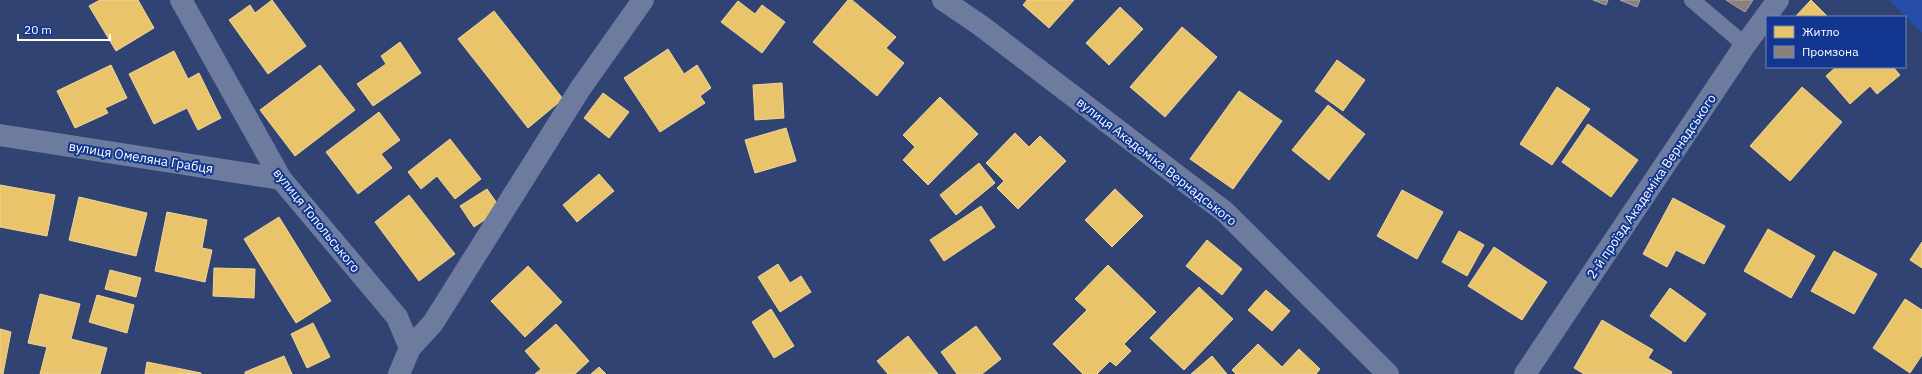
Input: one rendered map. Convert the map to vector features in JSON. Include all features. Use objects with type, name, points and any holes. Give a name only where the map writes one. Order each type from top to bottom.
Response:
[{"type":"street","name":"вулиця Топольського","points":[[181,0],[281,179],[397,317],[410,348]]},
{"type":"street","points":[[399,374],[410,348],[433,323],[580,89],[644,0]]},
{"type":"street","name":"вулиця Академіка Вернадського","points":[[943,0],[980,25],[1226,212],[1388,374]]},
{"type":"street","name":"2-й проїзд Академіка Вернадського","points":[[1766,16],[1778,0]]},
{"type":"street","name":"2-й проїзд Академіка Вернадського","points":[[1526,374],[1745,45],[1766,16]]},
{"type":"street","name":"вулиця Омеляна Грабця","points":[[0,135],[281,179]]},
{"type":"lane","points":[[1692,0],[1745,45]]},
{"type":"shaded area","points":[[1889,0],[1922,0],[1922,33],[1906,16]]},
{"type":"building: Житло","points":[[100,0],[138,0],[154,28],[116,51],[89,6]]},
{"type":"building: Житло","points":[[272,0],[306,46],[268,74],[229,20],[250,5],[255,13]]},
{"type":"building: Житло","points":[[848,0],[852,0],[896,37],[886,48],[904,63],[877,96],[813,42]]},
{"type":"building: Житло","points":[[1027,0],[1074,0],[1049,28],[1023,5]]},
{"type":"building: Житло","points":[[1811,0],[1827,16],[1796,16]]},
{"type":"building: Житло","points":[[738,1],[755,14],[762,5],[785,22],[762,53],[721,22]]},
{"type":"building: Житло","points":[[1120,7],[1143,29],[1109,65],[1086,43]]},
{"type":"building: Житло","points":[[494,11],[563,99],[528,128],[458,39]]},
{"type":"building: Житло","points":[[1182,27],[1217,57],[1165,117],[1130,87]]},
{"type":"building: Житло","points":[[400,42],[421,73],[373,106],[357,84],[386,64],[381,56]]},
{"type":"building: Житло","points":[[668,49],[684,74],[697,65],[711,88],[700,96],[705,103],[660,132],[624,78]]},
{"type":"building: Житло","points":[[174,51],[188,79],[199,73],[221,118],[198,130],[187,108],[154,124],[129,74]]},
{"type":"building: Житло","points":[[1337,60],[1365,80],[1343,111],[1315,91]]},
{"type":"building: Житло","points":[[111,65],[127,98],[105,108],[108,113],[75,128],[57,91]]},
{"type":"building: Житло","points":[[320,65],[355,110],[295,156],[260,110]]},
{"type":"building: Житло","points":[[1835,68],[1894,68],[1900,75],[1877,94],[1870,86],[1850,104],[1826,76]]},
{"type":"building: Житло","points":[[782,83],[784,118],[755,120],[753,85]]},
{"type":"building: Житло","points":[[1557,87],[1590,109],[1552,165],[1520,144]]},
{"type":"building: Житло","points":[[1802,87],[1842,122],[1790,181],[1750,146]]},
{"type":"building: Житло","points":[[1239,91],[1282,121],[1233,189],[1190,159]]},
{"type":"building: Житло","points":[[603,93],[629,112],[609,138],[584,118]]},
{"type":"building: Житло","points":[[940,97],[978,134],[928,185],[903,160],[915,147],[903,135]]},
{"type":"building: Житло","points":[[1328,105],[1365,134],[1329,180],[1292,150]]},
{"type":"building: Житло","points":[[379,112],[400,140],[381,154],[392,168],[358,194],[326,152]]},
{"type":"building: Житло","points":[[1588,124],[1638,160],[1611,197],[1562,162]]},
{"type":"building: Житло","points":[[786,128],[796,161],[755,173],[745,140]]},
{"type":"building: Житло","points":[[1015,133],[1029,147],[1040,136],[1066,161],[1018,209],[997,188],[1004,181],[986,163]]},
{"type":"building: Житло","points":[[450,139],[481,179],[455,199],[437,176],[421,189],[408,172]]},
{"type":"building: Житло","points":[[979,163],[995,183],[956,215],[940,195]]},
{"type":"building: Житло","points":[[599,174],[614,191],[577,222],[563,205]]},
{"type":"building: Житло","points":[[0,185],[55,195],[47,236],[0,227]]},
{"type":"building: Житло","points":[[487,189],[501,209],[474,227],[460,206]]},
{"type":"building: Житло","points":[[1115,189],[1143,216],[1112,247],[1085,220]]},
{"type":"building: Житло","points":[[1402,190],[1443,212],[1417,259],[1377,236]]},
{"type":"building: Житло","points":[[409,195],[455,254],[419,281],[375,222]]},
{"type":"building: Житло","points":[[79,197],[147,213],[136,256],[69,240]]},
{"type":"building: Житло","points":[[1673,198],[1725,226],[1704,264],[1676,250],[1667,267],[1643,254]]},
{"type":"building: Житло","points":[[981,206],[995,227],[944,261],[930,240]]},
{"type":"building: Житло","points":[[167,212],[207,220],[202,248],[212,250],[205,282],[155,271]]},
{"type":"building: Житло","points":[[279,217],[331,301],[296,323],[244,239]]},
{"type":"building: Житло","points":[[1768,229],[1815,256],[1791,298],[1744,271]]},
{"type":"building: Житло","points":[[1459,231],[1484,245],[1467,276],[1442,262]]},
{"type":"building: Житло","points":[[1207,240],[1242,269],[1222,295],[1186,266]]},
{"type":"building: Житло","points":[[1922,242],[1922,268],[1910,260]]},
{"type":"building: Житло","points":[[1494,247],[1547,282],[1522,320],[1468,286]]},
{"type":"building: Житло","points":[[1834,251],[1877,274],[1854,314],[1811,291]]},
{"type":"building: Житло","points":[[778,264],[790,283],[801,276],[811,292],[780,312],[758,277]]},
{"type":"building: Житло","points":[[1108,265],[1156,312],[1124,344],[1131,351],[1116,366],[1110,361],[1097,374],[1083,374],[1053,344],[1087,310],[1075,299]]},
{"type":"building: Житло","points":[[528,266],[562,302],[525,337],[491,301]]},
{"type":"building: Житло","points":[[214,268],[255,269],[254,298],[213,296]]},
{"type":"building: Житло","points":[[110,270],[141,278],[136,297],[105,289]]},
{"type":"building: Житло","points":[[1199,287],[1233,319],[1184,370],[1150,338]]},
{"type":"building: Житло","points":[[1670,288],[1706,314],[1685,342],[1650,316]]},
{"type":"building: Житло","points":[[1266,290],[1290,311],[1272,331],[1248,310]]},
{"type":"building: Житло","points":[[40,294],[80,304],[71,339],[107,348],[100,374],[40,374],[47,347],[28,343]]},
{"type":"building: Житло","points":[[97,295],[134,305],[127,333],[89,322]]},
{"type":"building: Житло","points":[[1905,299],[1922,310],[1922,355],[1910,373],[1873,348]]},
{"type":"building: Житло","points":[[771,309],[794,346],[774,358],[752,322]]},
{"type":"building: Житло","points":[[1602,320],[1653,350],[1648,358],[1672,372],[1671,374],[1584,374],[1574,368]]},
{"type":"building: Житло","points":[[313,323],[330,357],[307,368],[291,334]]},
{"type":"building: Житло","points":[[556,324],[589,361],[575,374],[535,374],[541,369],[525,351]]},
{"type":"building: Житло","points":[[976,326],[1001,359],[982,374],[957,374],[941,352]]},
{"type":"building: Житло","points":[[0,329],[11,332],[3,374],[0,373]]},
{"type":"building: Житло","points":[[908,336],[938,374],[888,374],[877,361]]},
{"type":"building: Житло","points":[[1258,344],[1282,367],[1299,349],[1320,369],[1316,374],[1236,374],[1232,370]]},
{"type":"building: Житло","points":[[284,356],[292,374],[245,374],[245,372]]},
{"type":"building: Житло","points":[[1212,356],[1227,374],[1191,374]]},
{"type":"building: Житло","points":[[147,362],[201,373],[201,374],[145,374]]},
{"type":"building: Житло","points":[[599,367],[606,374],[591,374]]},
{"type":"building: Промзона","points":[[1593,0],[1608,0],[1606,5]]},
{"type":"building: Промзона","points":[[1620,0],[1640,0],[1637,7]]},
{"type":"building: Промзона","points":[[1726,0],[1753,0],[1745,12]]}]
